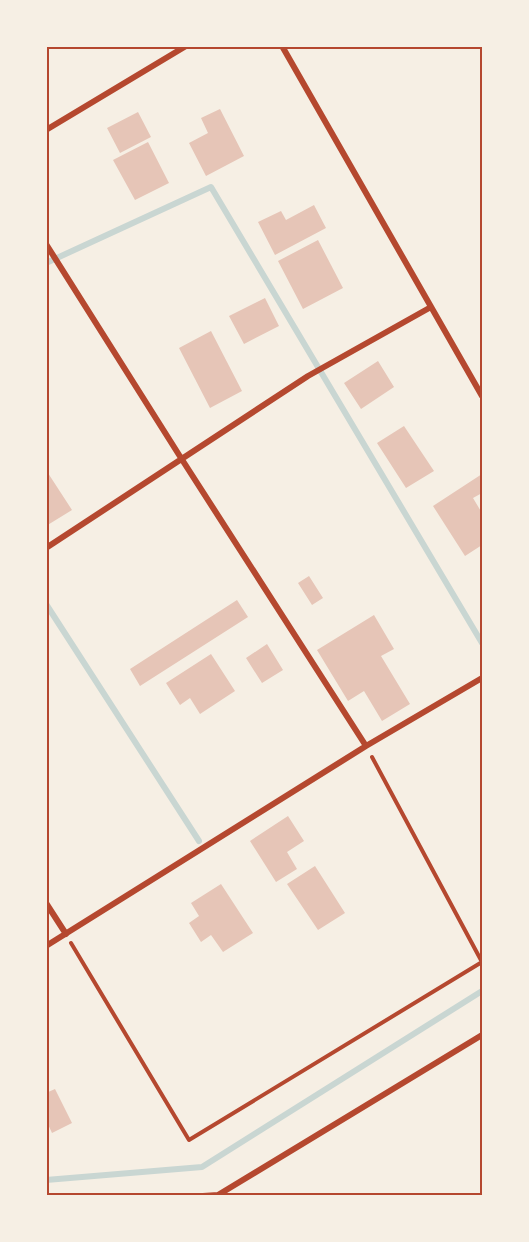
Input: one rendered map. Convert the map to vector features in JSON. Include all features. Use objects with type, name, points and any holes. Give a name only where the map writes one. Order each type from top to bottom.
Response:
[{"type":"street","points":[[46,130],[186,46]]},
{"type":"street","points":[[282,46],[483,396]]},
{"type":"street","points":[[47,244],[366,746]]},
{"type":"street","points":[[46,548],[327,364],[430,307]]},
{"type":"street","points":[[46,946],[366,746],[483,678]]},
{"type":"street","points":[[46,903],[66,934]]},
{"type":"street","points":[[203,1196],[218,1195],[483,1035]]},
{"type":"path","points":[[66,934],[189,1140],[482,962],[366,746]]},
{"type":"building","points":[[220,109],[244,156],[206,176],[189,143],[208,133],[201,118]]},
{"type":"building","points":[[138,112],[151,137],[120,153],[107,128]]},
{"type":"building","points":[[148,142],[169,183],[135,200],[113,160]]},
{"type":"building","points":[[314,205],[326,228],[275,255],[258,222],[281,211],[286,220]]},
{"type":"building","points":[[318,240],[343,288],[303,309],[278,261]]},
{"type":"building","points":[[265,298],[279,326],[244,344],[229,316]]},
{"type":"building","points":[[211,331],[242,391],[210,408],[179,348]]},
{"type":"building","points":[[378,361],[394,387],[361,409],[344,383]]},
{"type":"building","points":[[404,426],[434,471],[406,488],[377,443]]},
{"type":"building","points":[[46,470],[72,510],[46,526]]},
{"type":"building","points":[[482,474],[482,493],[473,498],[482,513],[482,545],[465,556],[433,506]]},
{"type":"building","points":[[309,576],[323,598],[312,605],[298,583]]},
{"type":"building","points":[[237,600],[248,617],[140,686],[130,669]]},
{"type":"building","points":[[374,615],[394,649],[381,656],[410,704],[382,721],[364,691],[348,701],[317,650]]},
{"type":"building","points":[[267,644],[283,670],[262,683],[246,658]]},
{"type":"building","points":[[211,654],[235,691],[200,714],[190,698],[180,705],[166,683]]},
{"type":"building","points":[[288,816],[304,841],[287,852],[297,869],[276,882],[250,841]]},
{"type":"building","points":[[315,866],[345,913],[318,930],[287,884]]},
{"type":"building","points":[[221,884],[253,933],[223,952],[211,935],[201,942],[189,923],[199,916],[191,903]]},
{"type":"building","points":[[55,1089],[72,1123],[52,1133],[46,1120],[46,1093]]},
{"type":"waterway","points":[[46,263],[211,187],[482,643]]},
{"type":"waterway","points":[[46,604],[199,841]]},
{"type":"waterway","points":[[46,1180],[202,1167],[482,991]]}]
